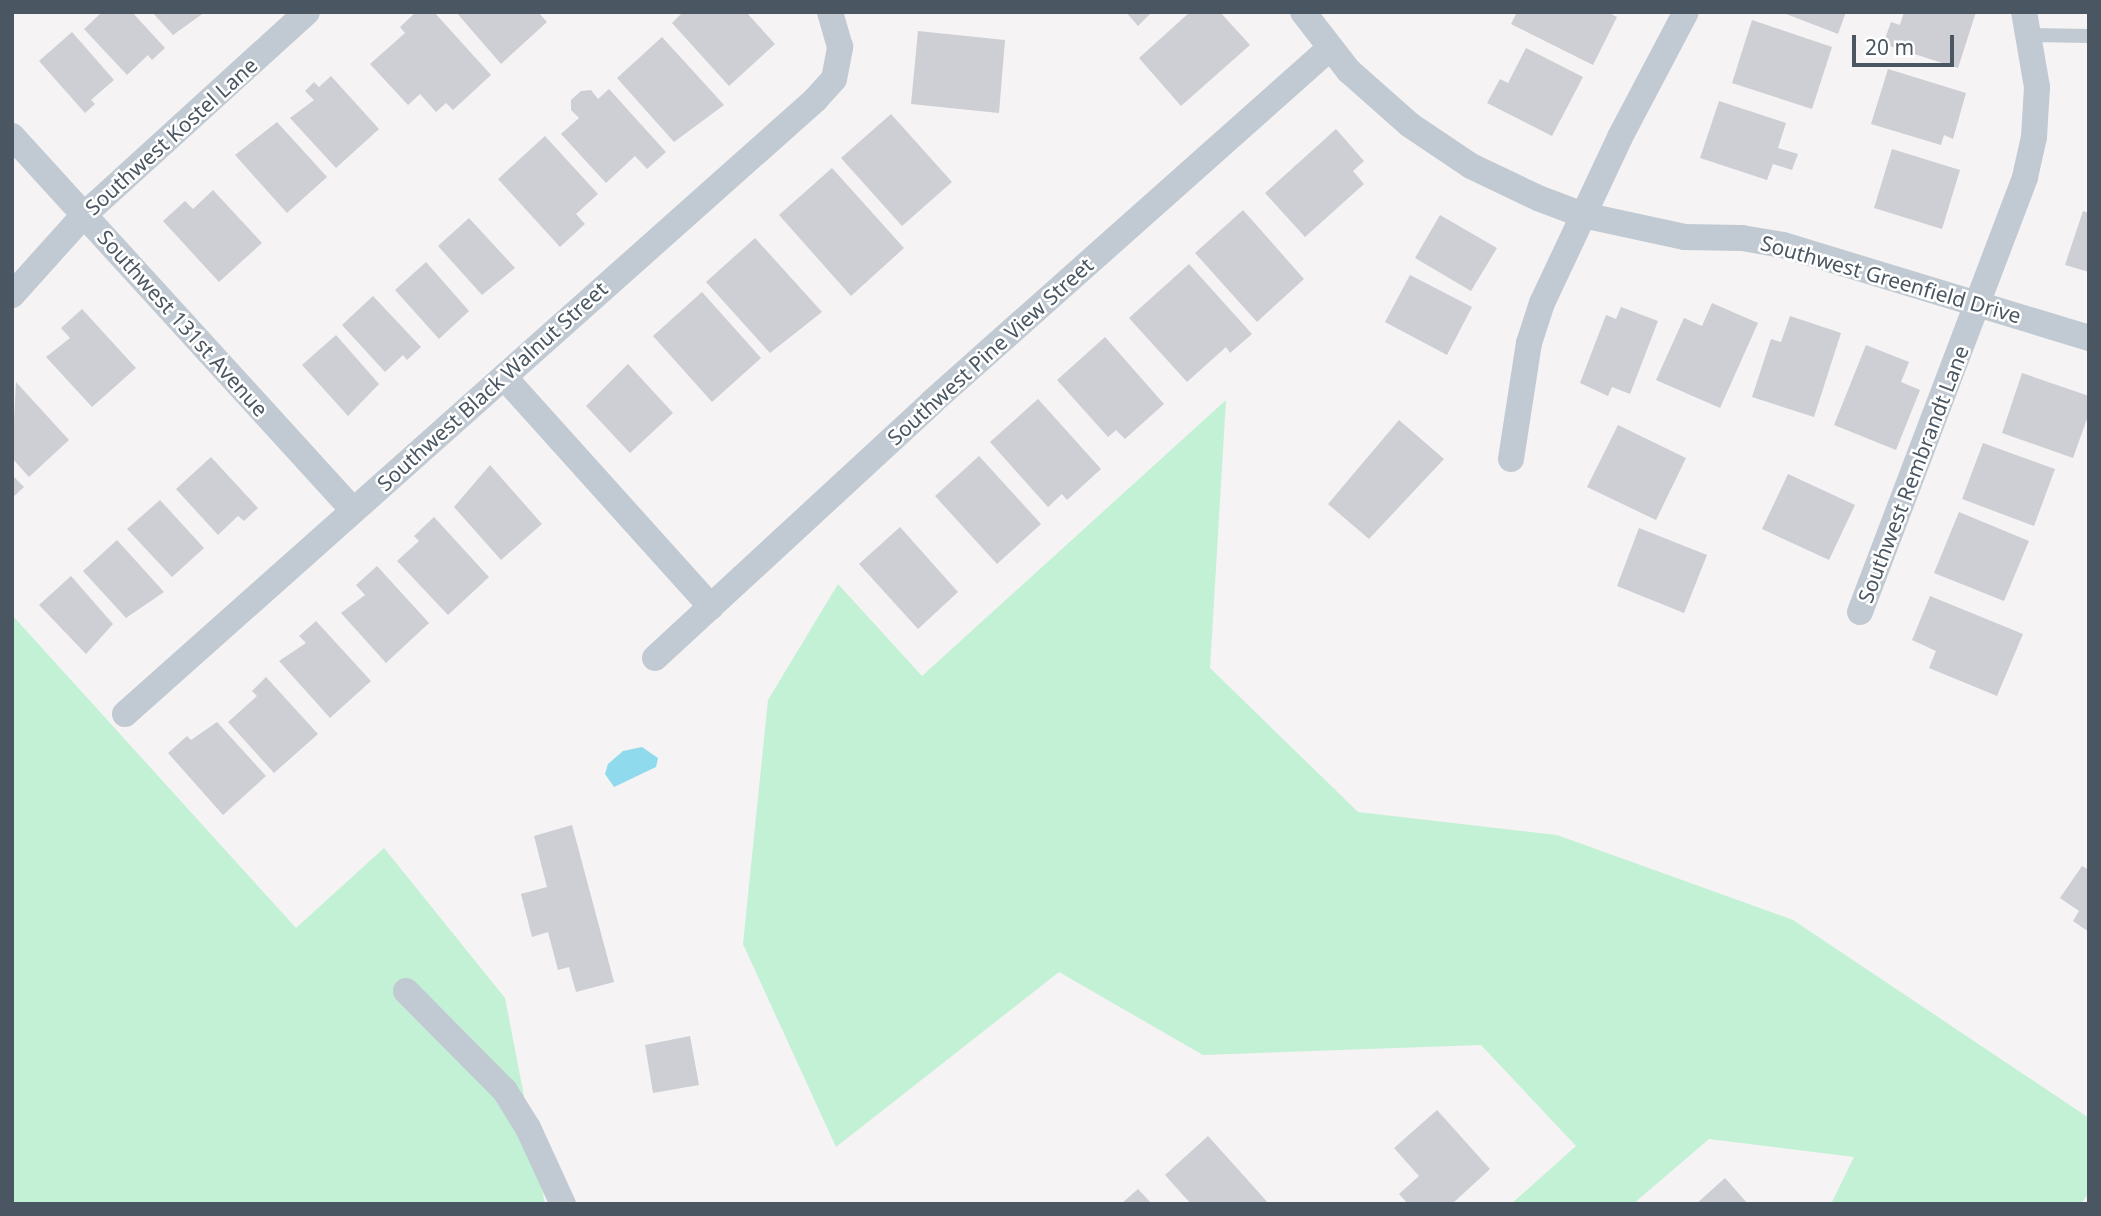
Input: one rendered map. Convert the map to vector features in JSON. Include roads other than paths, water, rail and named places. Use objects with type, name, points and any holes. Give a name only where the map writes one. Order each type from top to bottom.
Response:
[{"type":"street","name":"Southwest Kostel Lane","points":[[12,295],[85,214],[307,12]]},
{"type":"street","name":"Southwest Black Walnut Street","points":[[125,714],[815,100],[834,79],[840,47],[830,12]]},
{"type":"street","name":"Southwest Greenfield Drive","points":[[1303,12],[1330,48],[1378,98],[1440,147],[1482,171],[1583,215],[1685,237],[1742,238],[1783,245],[2089,338]]},
{"type":"street","points":[[1511,459],[1529,343],[1542,303],[1583,215],[1686,12]]},
{"type":"street","name":"Southwest Rembrandt Lane","points":[[1860,612],[2025,177],[2034,137],[2037,87],[2027,23]]},
{"type":"street","name":"Southwest Pine View Street","points":[[655,657],[932,402],[1330,48]]},
{"type":"street","name":"Southwest 131st Avenue","points":[[12,136],[353,510]]},
{"type":"street","points":[[505,378],[711,607]]},
{"type":"street","points":[[407,991],[505,1091],[528,1128],[563,1204]]},
{"type":"lane","points":[[2027,23],[2089,36]]},
{"type":"water","points":[[642,747],[658,758],[656,767],[614,787],[605,774],[608,764],[623,751]]}]
